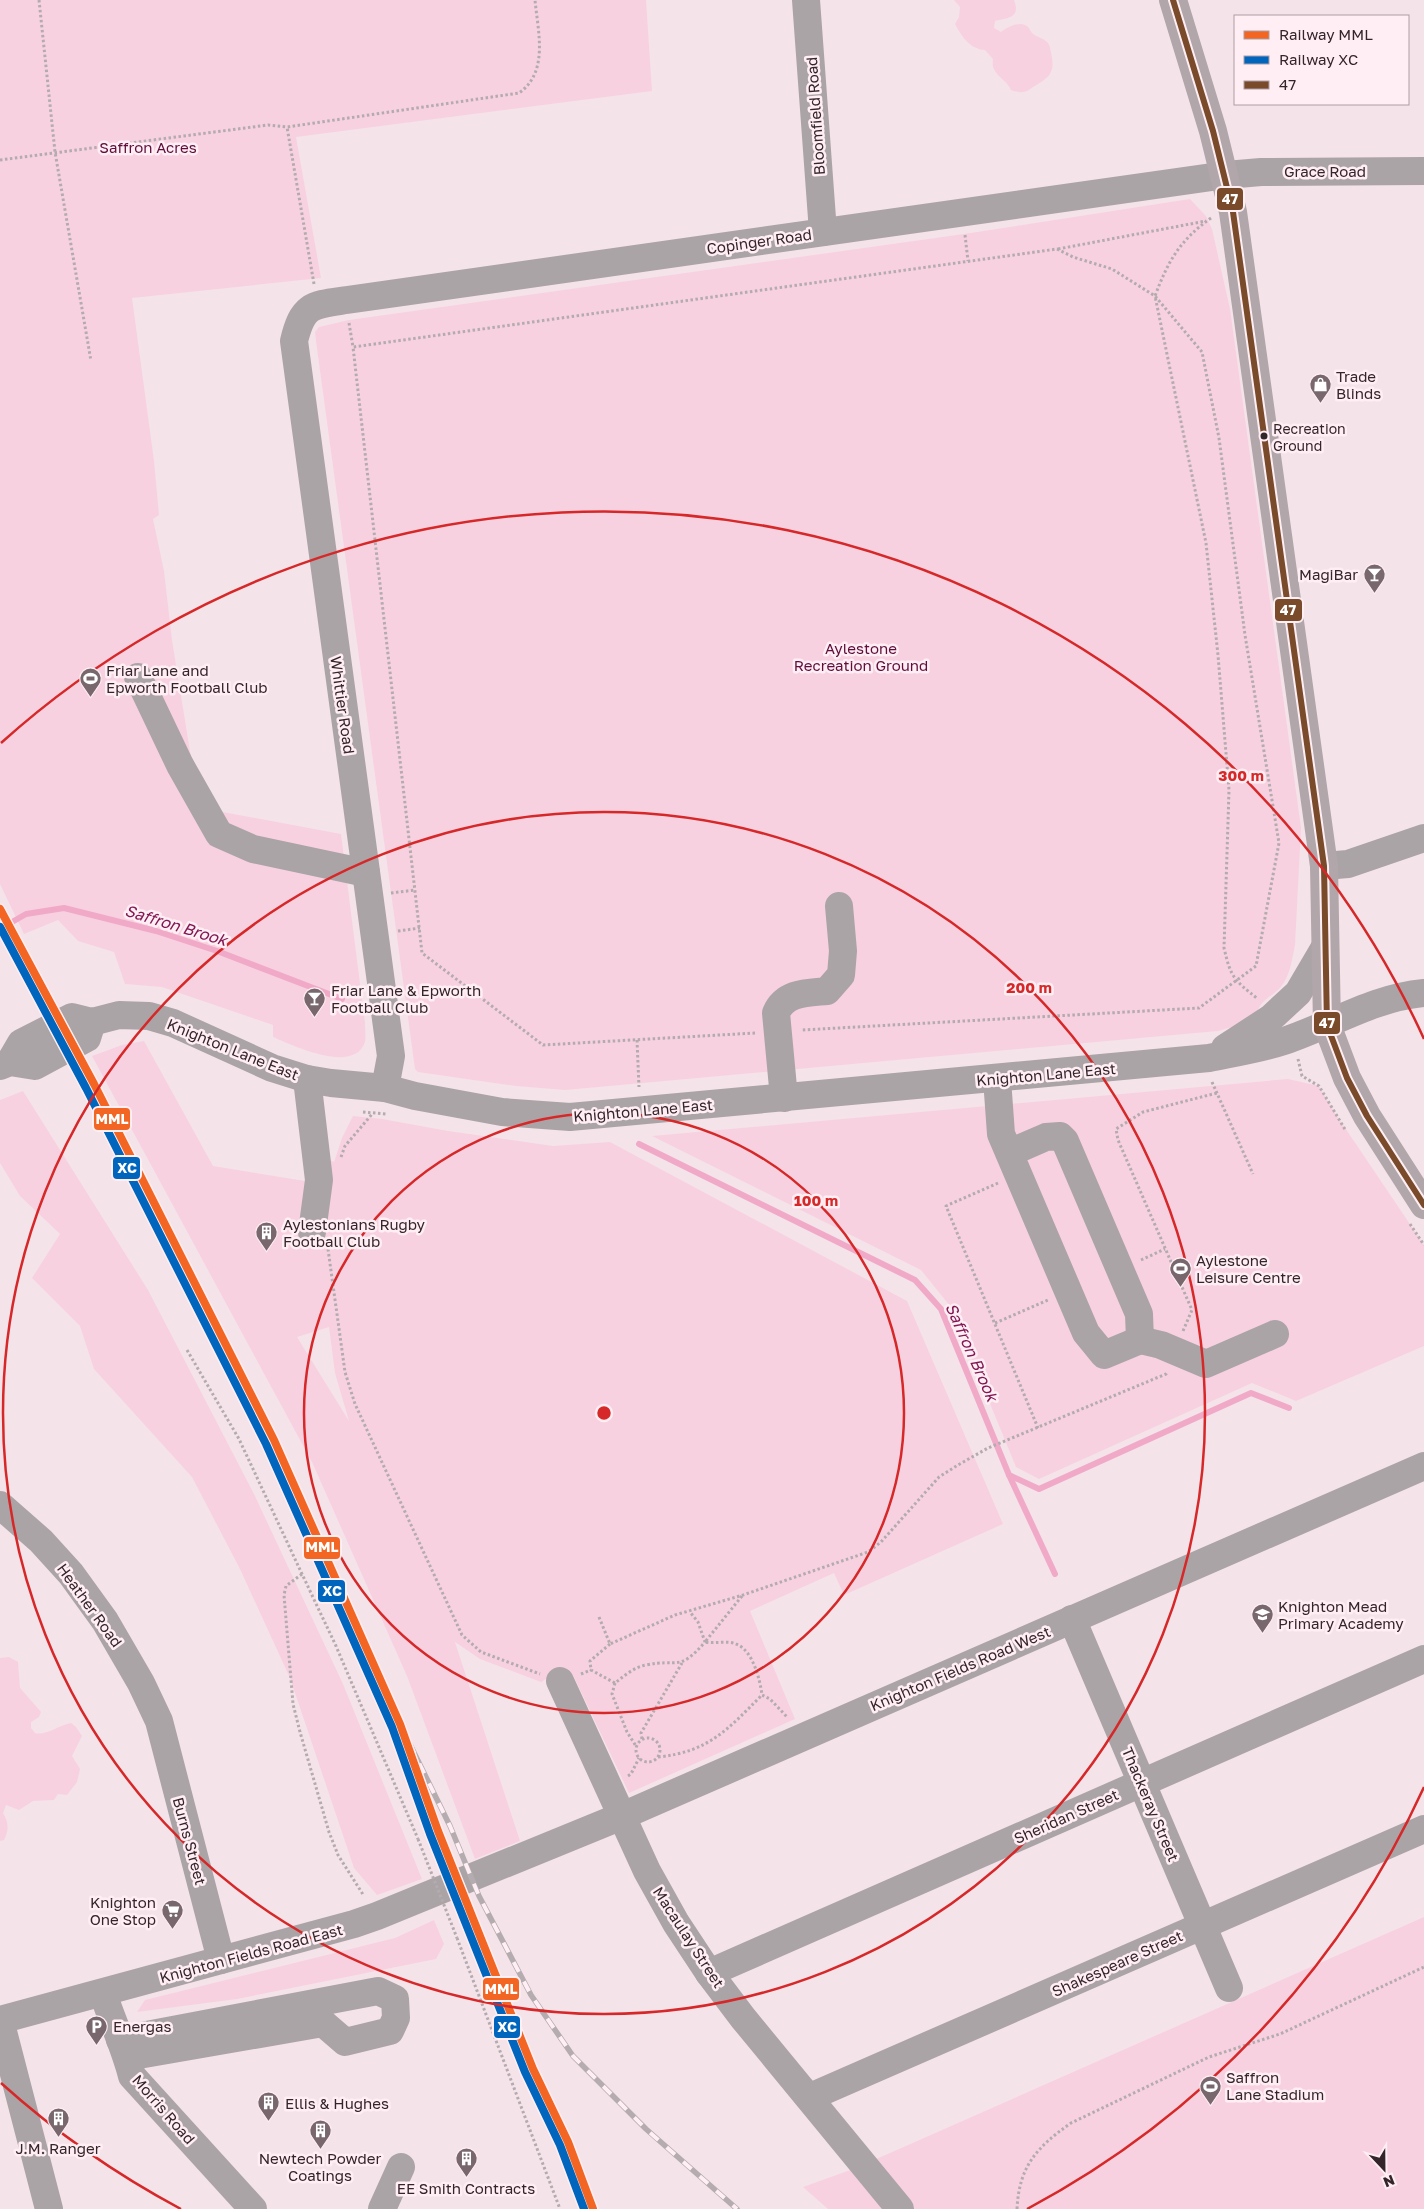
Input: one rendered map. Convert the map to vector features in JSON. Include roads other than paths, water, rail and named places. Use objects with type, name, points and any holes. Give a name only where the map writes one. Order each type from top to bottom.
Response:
[{"type":"main road","points":[[1173,0],[1226,175],[1234,222],[1324,866],[1327,1025],[1347,1078],[1367,1116],[1424,1205]]},
{"type":"street","name":"Bloomfield Road","points":[[806,0],[823,232]]},
{"type":"street","name":"Grace Road","points":[[1226,175],[1261,172],[1424,171]]},
{"type":"street","name":"Copinger Road","points":[[308,313],[823,232],[1226,175]]},
{"type":"street","name":"Whittier Road","points":[[308,313],[294,341],[391,1056],[385,1088]]},
{"type":"street","points":[[138,677],[180,765],[219,834],[253,849],[366,873]]},
{"type":"street","points":[[1324,866],[1348,864],[1424,838]]},
{"type":"street","points":[[784,1098],[776,1012],[780,1003],[795,994],[826,991],[841,975],[843,951],[839,906]]},
{"type":"street","name":"Knighton Lane East","points":[[1210,1069],[1298,993],[1325,947]]},
{"type":"street","name":"Knighton Lane East","points":[[5,1064],[21,1043],[72,1017],[92,1022],[119,1014],[149,1016],[173,1024],[272,1068],[307,1079],[385,1088],[415,1096],[502,1112],[570,1117],[996,1079],[1210,1069],[1327,1025],[1355,1010],[1424,992]]},
{"type":"street","points":[[307,1079],[319,1180],[319,1239]]},
{"type":"street","points":[[996,1079],[1001,1134],[1086,1333],[1104,1355],[1140,1340],[1161,1345],[1206,1364],[1275,1334]]},
{"type":"street","points":[[1014,1164],[1046,1137],[1060,1136],[1065,1140],[1139,1314],[1140,1340]]},
{"type":"street","name":"Knighton Fields Road West","points":[[496,1867],[622,1816],[1424,1466]]},
{"type":"street","name":"Heather Road","points":[[2,1510],[41,1541],[71,1574],[124,1652],[159,1721]]},
{"type":"street","name":"Thackeray Street","points":[[1072,1619],[1229,1988]]},
{"type":"street","name":"Sheridan Street","points":[[708,1973],[1424,1659]]},
{"type":"street","name":"Macaulay Street","points":[[560,1682],[661,1897],[708,1973],[900,2209]]},
{"type":"street","name":"Burns Street","points":[[159,1721],[221,1960]]},
{"type":"street","name":"Shakespeare Street","points":[[810,2097],[1424,1829]]},
{"type":"street","name":"Knighton Fields Road East","points":[[0,2020],[354,1924],[496,1867]]},
{"type":"street","points":[[378,1991],[395,1999],[396,2018],[390,2031],[345,2042],[322,2023],[124,2048],[378,1991]]},
{"type":"street","name":"Morris Road","points":[[104,1993],[132,2076],[252,2209]]},
{"type":"street","points":[[0,2020],[49,2209]]},
{"type":"street","points":[[382,2209],[400,2167]]},
{"type":"waterway","name":"Saffron Brook","points":[[0,929],[26,914],[64,908],[156,931],[217,951],[342,999]]},
{"type":"waterway","name":"Saffron Brook","points":[[639,1144],[915,1280],[941,1309],[1009,1475],[1039,1489],[1251,1393],[1289,1408]]},
{"type":"waterway","name":"Saffron Brook","points":[[1009,1475],[1055,1574]]},
{"type":"railway","points":[[400,1724],[450,1826],[479,1896],[531,1995],[573,2056],[646,2129],[737,2209]]},
{"type":"rail line","name":"MML","points":[[0,909],[94,1084],[274,1440],[400,1724],[438,1831],[533,2069],[568,2142],[593,2209]]},
{"type":"rail line","name":"XC","points":[[0,927],[86,1088],[266,1444],[392,1727],[430,1834],[525,2072],[560,2145],[584,2209]]},
{"type":"place","name":"Trade Blinds","points":[[1320,404]]},
{"type":"place","name":"Recreation Ground","points":[[1264,436]]},
{"type":"place","name":"MagiBar","points":[[1374,593]]},
{"type":"place","name":"Friar Lane and Epworth Football Club","points":[[90,698]]},
{"type":"place","name":"Friar Lane & Epworth Football Club","points":[[315,1018]]},
{"type":"place","name":"Aylestonians Rugby Football Club","points":[[267,1252]]},
{"type":"place","name":"Aylestone Leisure Centre","points":[[1180,1288]]},
{"type":"place","name":"Knighton Mead Primary Academy","points":[[1262,1634]]},
{"type":"place","name":"Knighton One Stop","points":[[172,1930]]},
{"type":"place","name":"Energas","points":[[97,2045]]},
{"type":"place","name":"Saffron Lane Stadium","points":[[1210,2105]]},
{"type":"place","name":"Ellis & Hughes","points":[[269,2122]]},
{"type":"place","name":"J.M. Ranger","points":[[58,2138]]},
{"type":"place","name":"Newtech Powder Coatings","points":[[320,2149]]},
{"type":"place","name":"EE Smith Contracts","points":[[466,2178]]},
{"type":"park label","name":"Saffron Acres","points":[[148,147]]},
{"type":"park label","name":"Aylestone Recreation Ground","points":[[861,656]]}]
